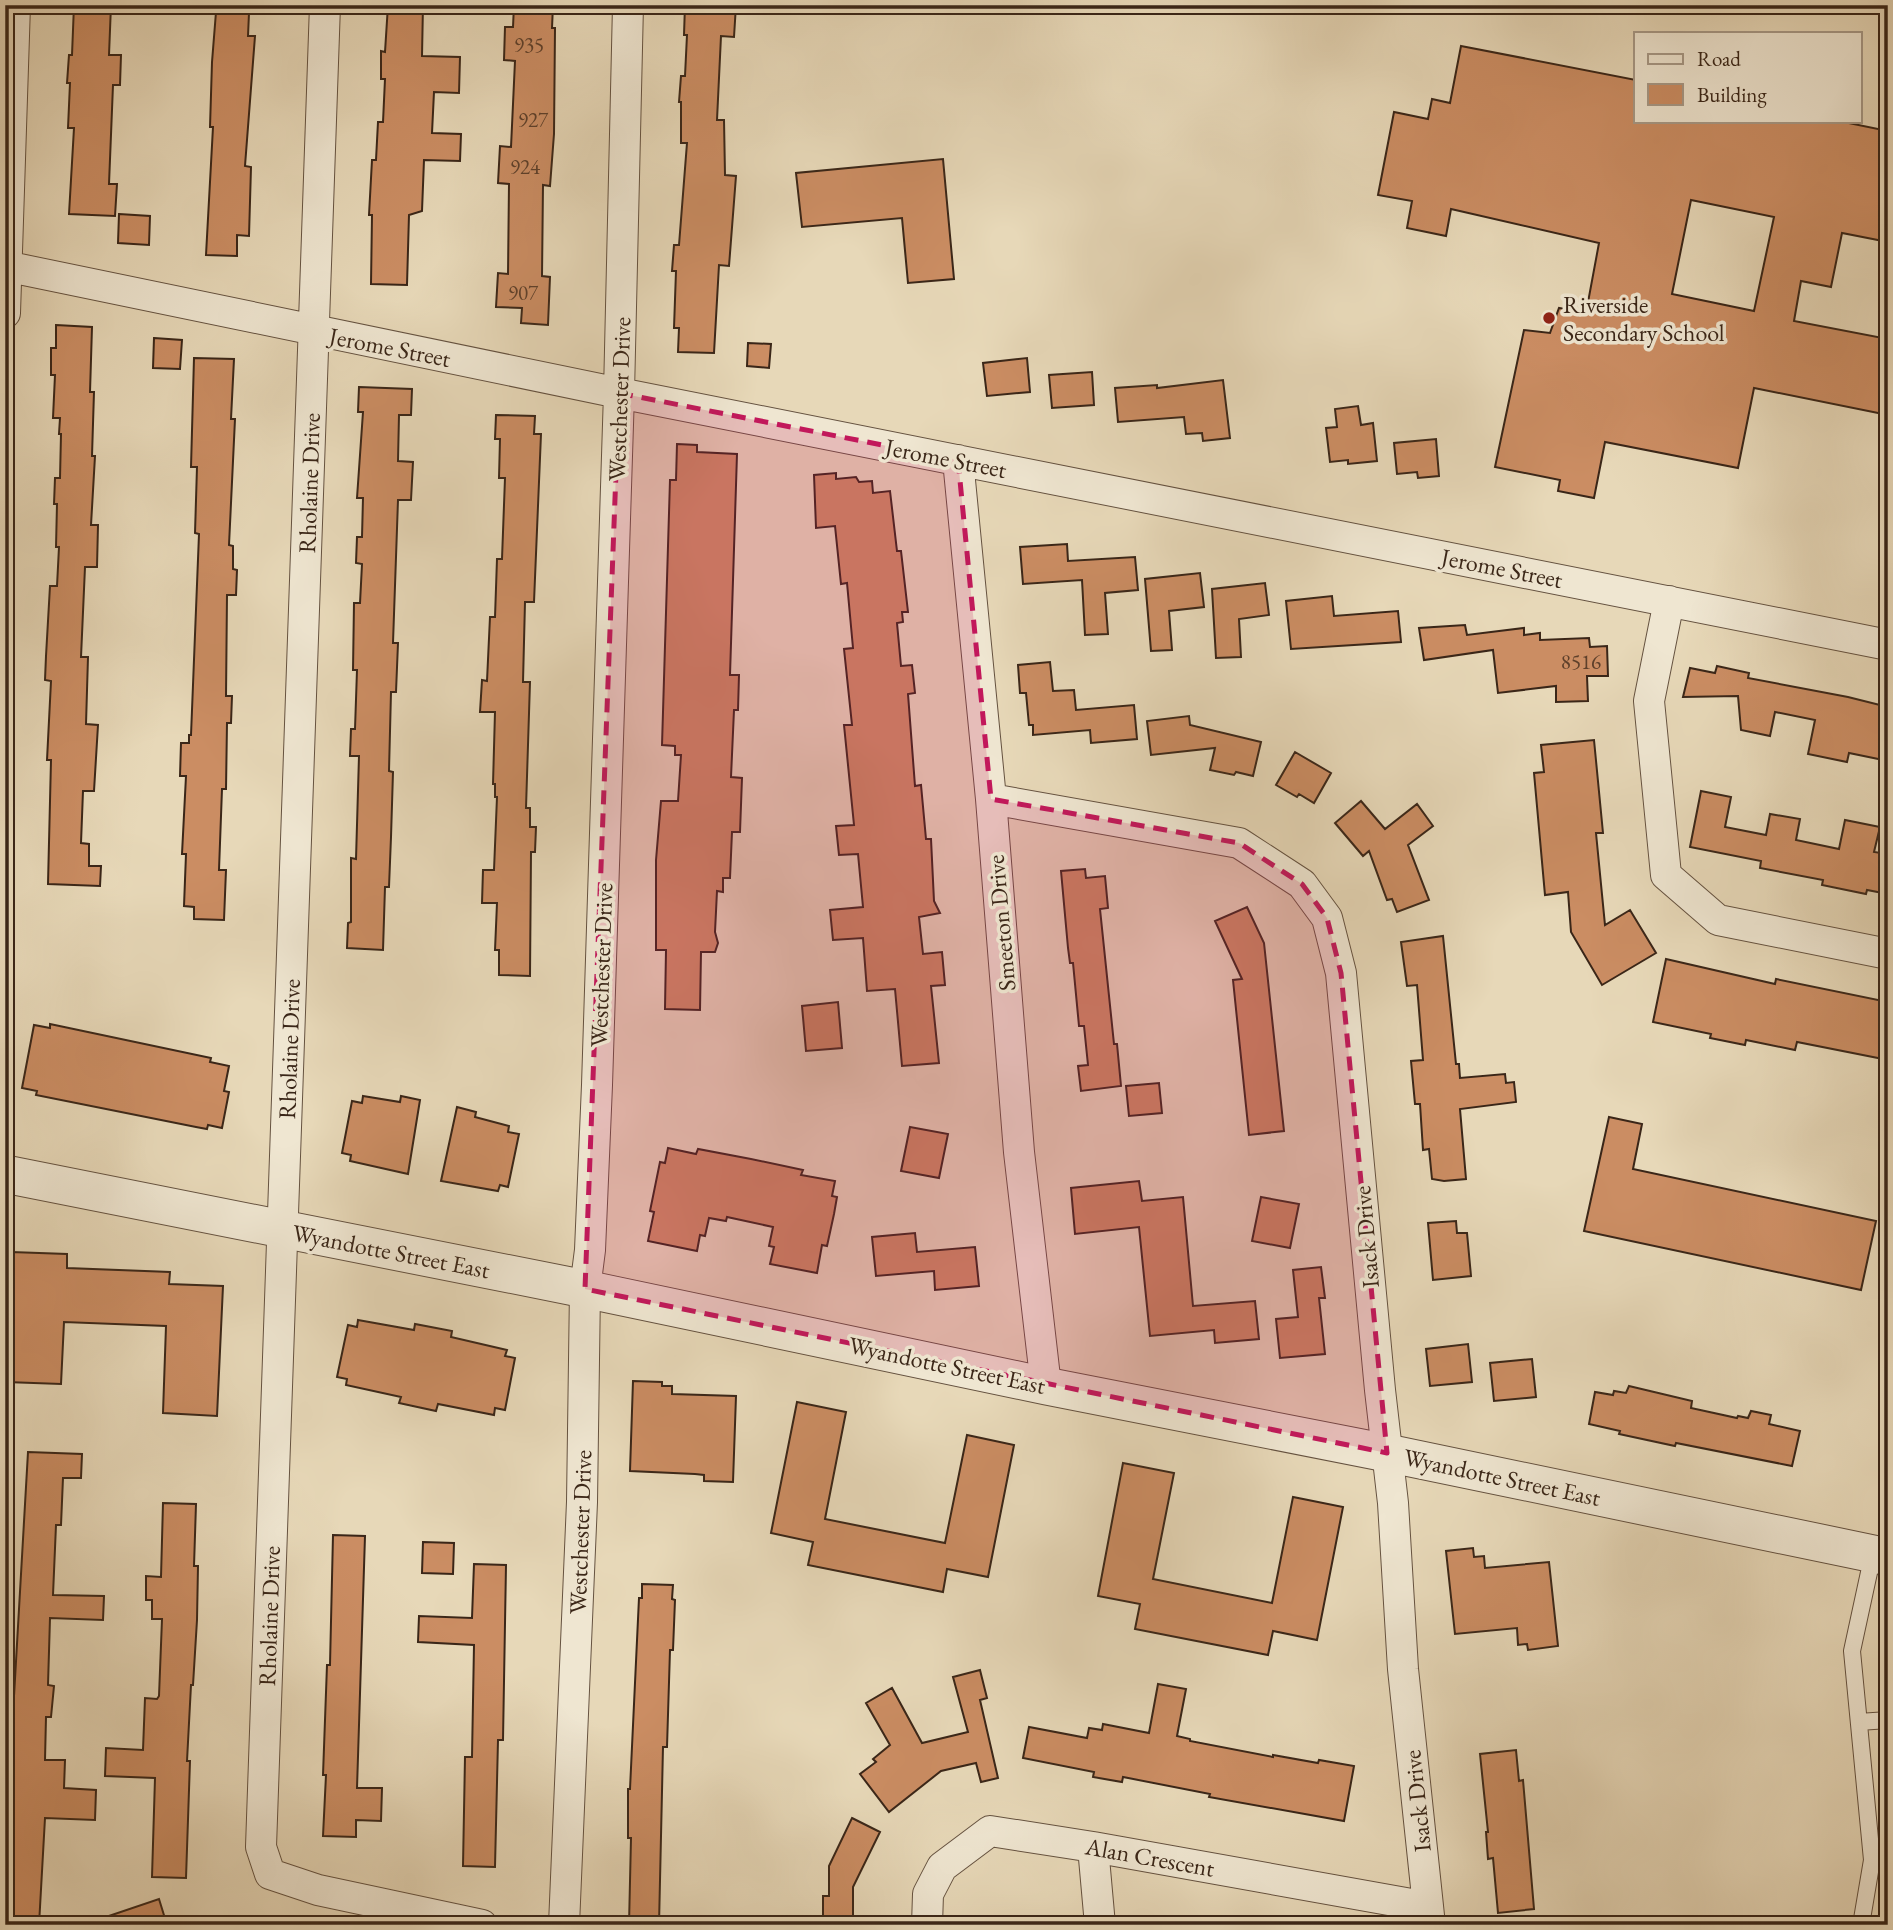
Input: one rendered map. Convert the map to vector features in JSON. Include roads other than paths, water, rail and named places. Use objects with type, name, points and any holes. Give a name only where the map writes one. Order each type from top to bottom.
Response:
[{"type":"street","points":[[5,313],[15,5]]},
{"type":"street","name":"Rholaine Drive","points":[[325,5],[261,1847],[270,1874],[318,1890],[482,1925]]},
{"type":"street","name":"Westchester Drive","points":[[564,1925],[582,1502],[585,1289],[590,1250],[597,1085],[619,393],[628,5]]},
{"type":"street","name":"Jerome Street","points":[[6,266],[315,332],[1888,645]]},
{"type":"street","name":"Smeeton Drive","points":[[958,460],[991,799],[1019,1152],[1046,1386]]},
{"type":"street","points":[[1669,601],[1649,701],[1666,875],[1718,920],[1888,954]]},
{"type":"street","name":"Isack Drive","points":[[991,799],[1240,843],[1302,884],[1327,918],[1341,973],[1393,1503],[1404,1678],[1429,1916]]},
{"type":"street","name":"Wyandotte Street East","points":[[5,1174],[585,1289],[1046,1386],[1880,1555]]},
{"type":"street","name":"Alan Crescent","points":[[927,1925],[928,1894],[942,1867],[990,1831],[1093,1847],[1429,1916]]},
{"type":"street","points":[[1093,1847],[1100,1925]]},
{"type":"lane","points":[[1861,1925],[1872,1860],[1852,1651],[1880,1555]]},
{"type":"lane","points":[[1859,1722],[1888,1720]]},
{"type":"place","name":"Riverside Secondary School","points":[[1549,318]]}]
